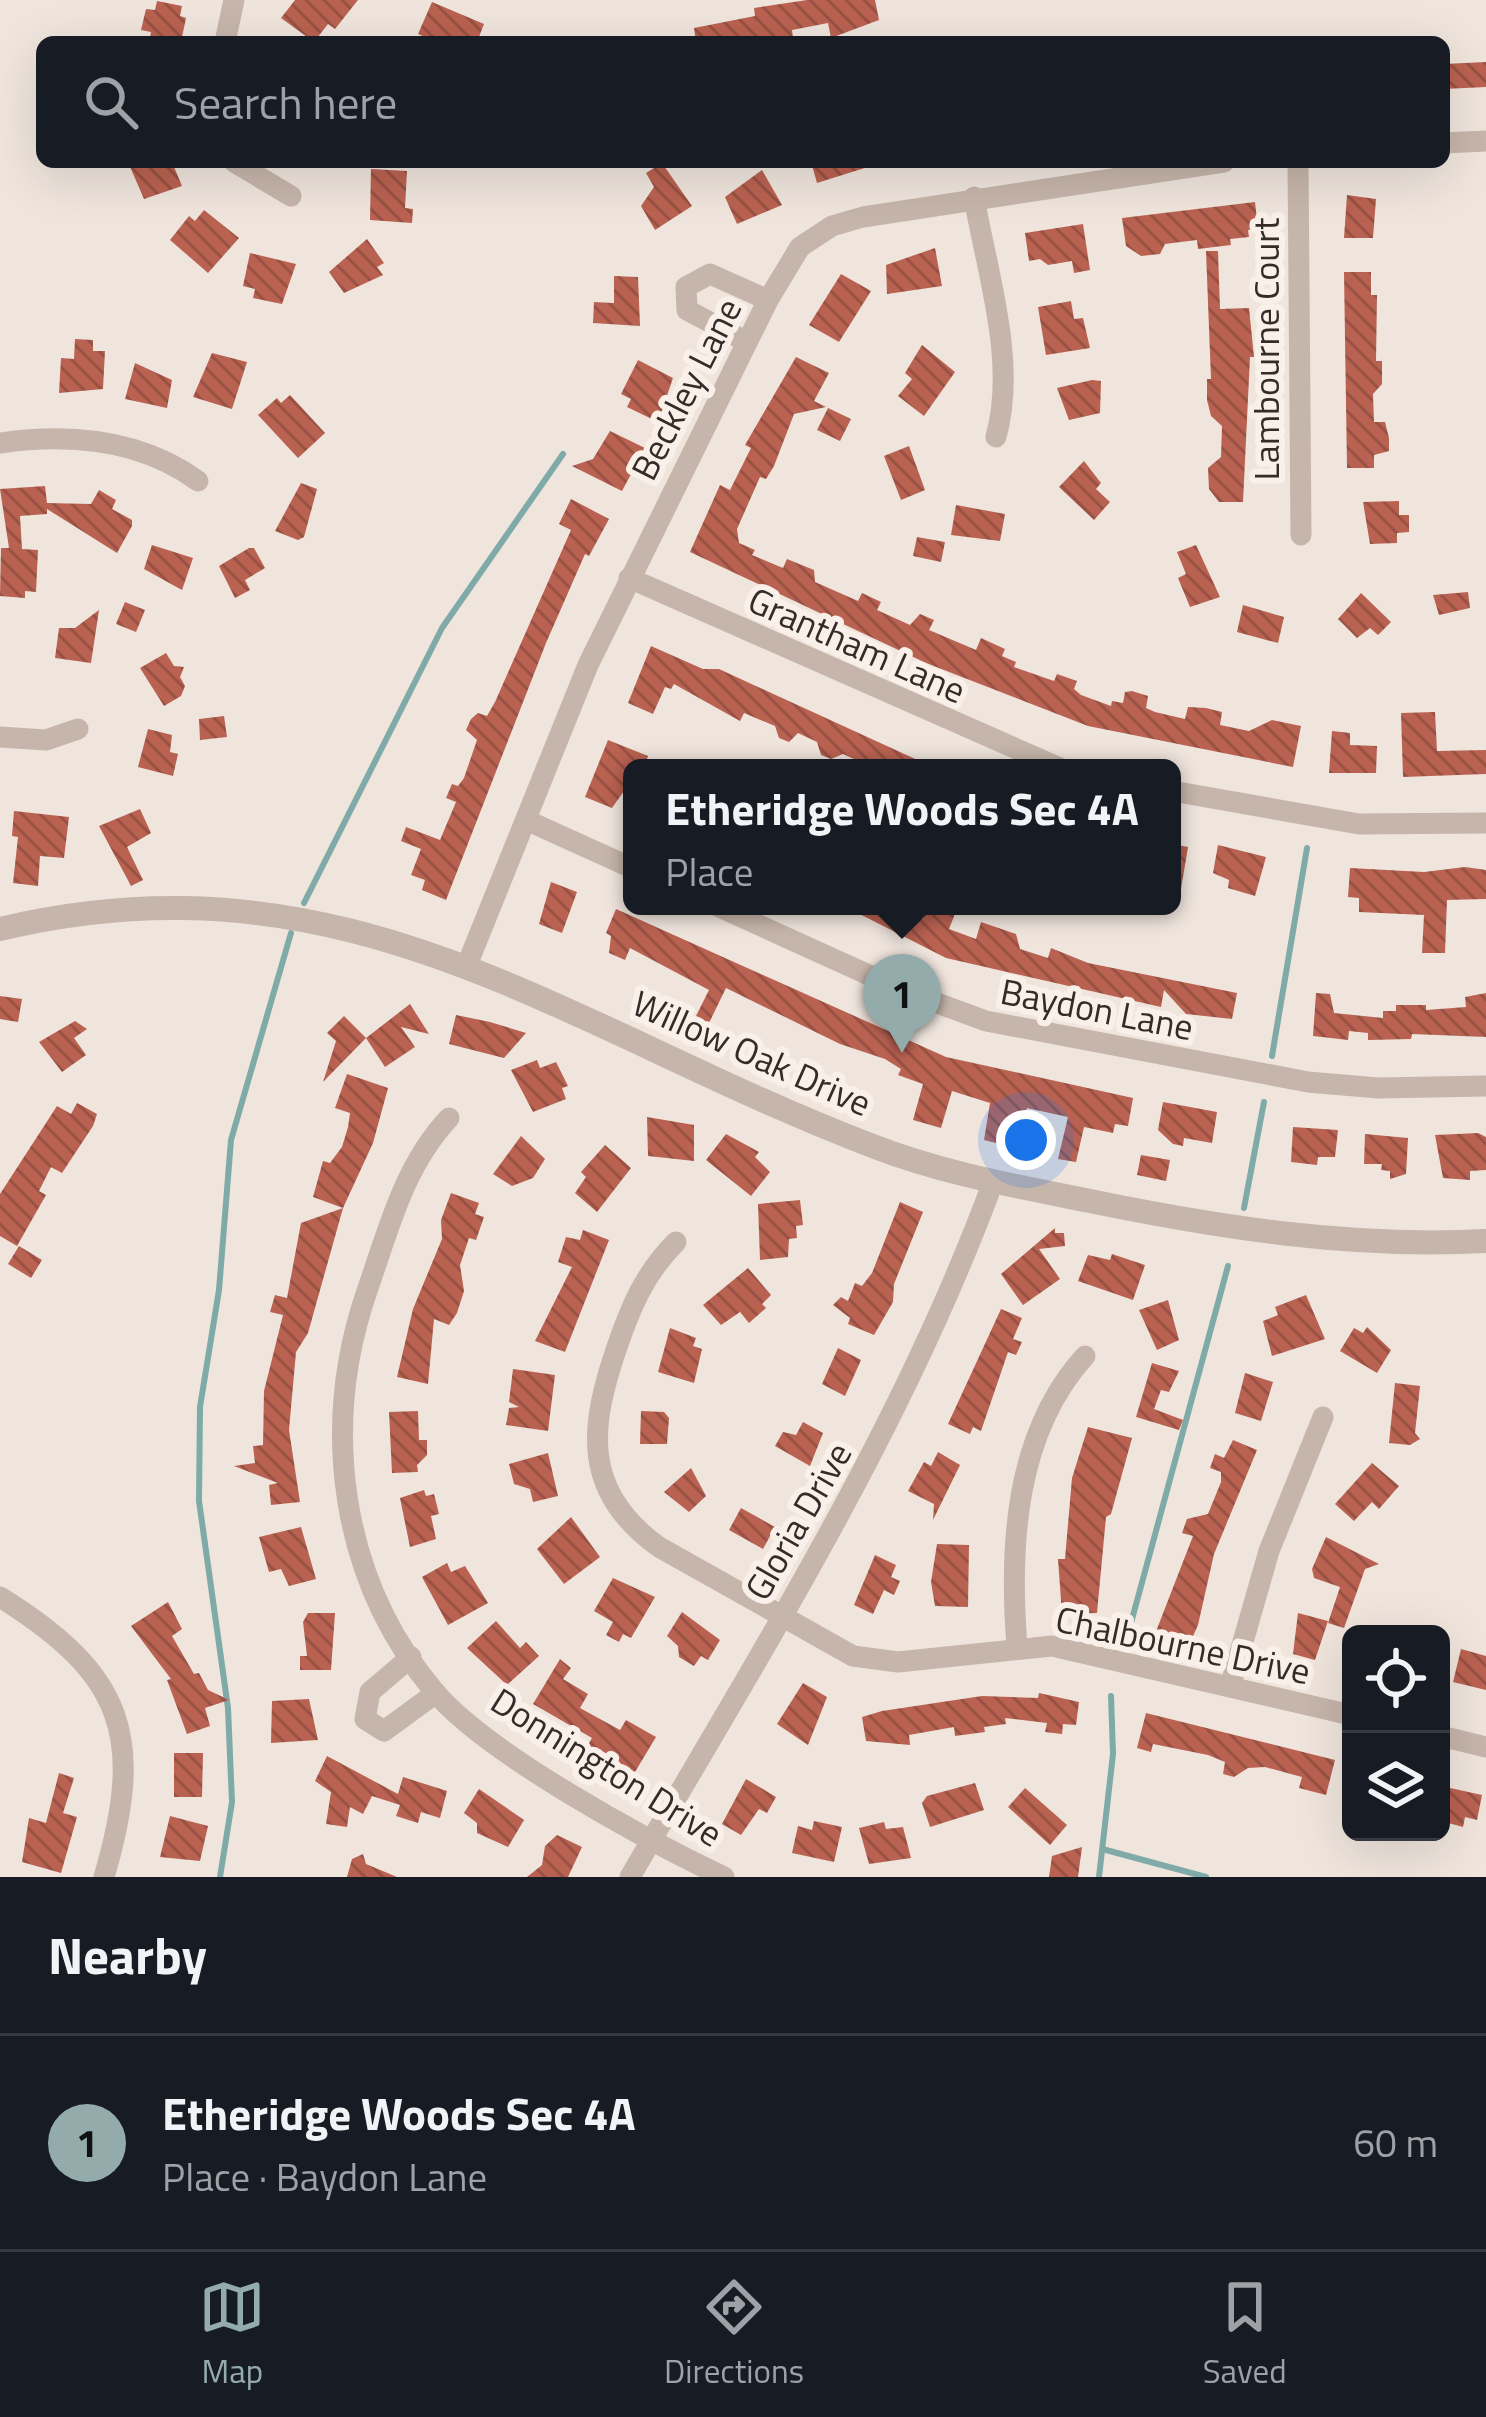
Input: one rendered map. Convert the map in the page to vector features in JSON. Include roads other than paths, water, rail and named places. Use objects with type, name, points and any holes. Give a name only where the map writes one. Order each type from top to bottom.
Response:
[{"type":"street","points":[[226,36],[234,0]]},
{"type":"street","points":[[1450,143],[1486,141]]},
{"type":"street","points":[[244,168],[291,196]]},
{"type":"street","name":"Beckley Lane","points":[[467,965],[629,578],[768,300],[800,248],[832,226],[974,197],[1181,168]]},
{"type":"street","name":"Lambourne Court","points":[[1298,168],[1300,535]]},
{"type":"street","points":[[974,197],[1003,370],[1004,401],[996,437]]},
{"type":"street","points":[[747,342],[687,310],[686,287],[710,274],[768,300]]},
{"type":"street","points":[[0,443],[82,440],[135,447],[172,462],[198,481]]},
{"type":"street","name":"Grantham Lane","points":[[629,578],[1040,759]]},
{"type":"street","points":[[0,737],[46,740],[78,729]]},
{"type":"street","points":[[1181,793],[1359,824],[1486,823]]},
{"type":"street","points":[[526,820],[623,864]]},
{"type":"street","name":"Willow Oak Drive","points":[[0,929],[101,911],[247,910],[354,929],[467,965],[848,1136],[993,1182],[1302,1238],[1388,1244],[1486,1241]]},
{"type":"street","name":"Baydon Lane","points":[[737,915],[902,990],[986,1021],[1308,1082],[1378,1088],[1486,1086]]},
{"type":"street","name":"Donnington Drive","points":[[449,1118],[408,1175],[348,1356],[340,1426],[342,1470],[359,1553],[411,1657],[436,1693],[507,1753],[724,1877]]},
{"type":"street","name":"Gloria Drive","points":[[630,1877],[904,1397],[993,1182]]},
{"type":"street","name":"Chalbourne Drive","points":[[676,1242],[642,1281],[597,1408],[599,1468],[614,1502],[638,1532],[838,1651],[881,1662],[1052,1646],[1342,1713]]},
{"type":"street","points":[[1017,1646],[1014,1576],[1023,1488],[1042,1418],[1063,1380],[1085,1356]]},
{"type":"street","points":[[1230,1687],[1269,1551],[1323,1417]]},
{"type":"street","points":[[0,1597],[53,1630],[83,1659],[116,1719],[125,1798],[104,1877]]},
{"type":"street","points":[[411,1657],[370,1693],[365,1719],[383,1731],[436,1693]]},
{"type":"street","points":[[1450,1738],[1486,1747]]},
{"type":"waterway","points":[[304,903],[442,628],[563,454]]},
{"type":"waterway","points":[[1272,1056],[1307,848]]},
{"type":"waterway","points":[[220,1877],[232,1802],[228,1708],[199,1501],[200,1407],[219,1290],[231,1140],[291,933]]},
{"type":"waterway","points":[[1244,1208],[1264,1102]]},
{"type":"waterway","points":[[1128,1634],[1228,1266]]},
{"type":"waterway","points":[[1099,1877],[1113,1754],[1111,1696]]},
{"type":"waterway","points":[[1106,1850],[1206,1877]]},
{"type":"place","name":"Etheridge Woods Sec 4A","points":[[902,1053]]}]
